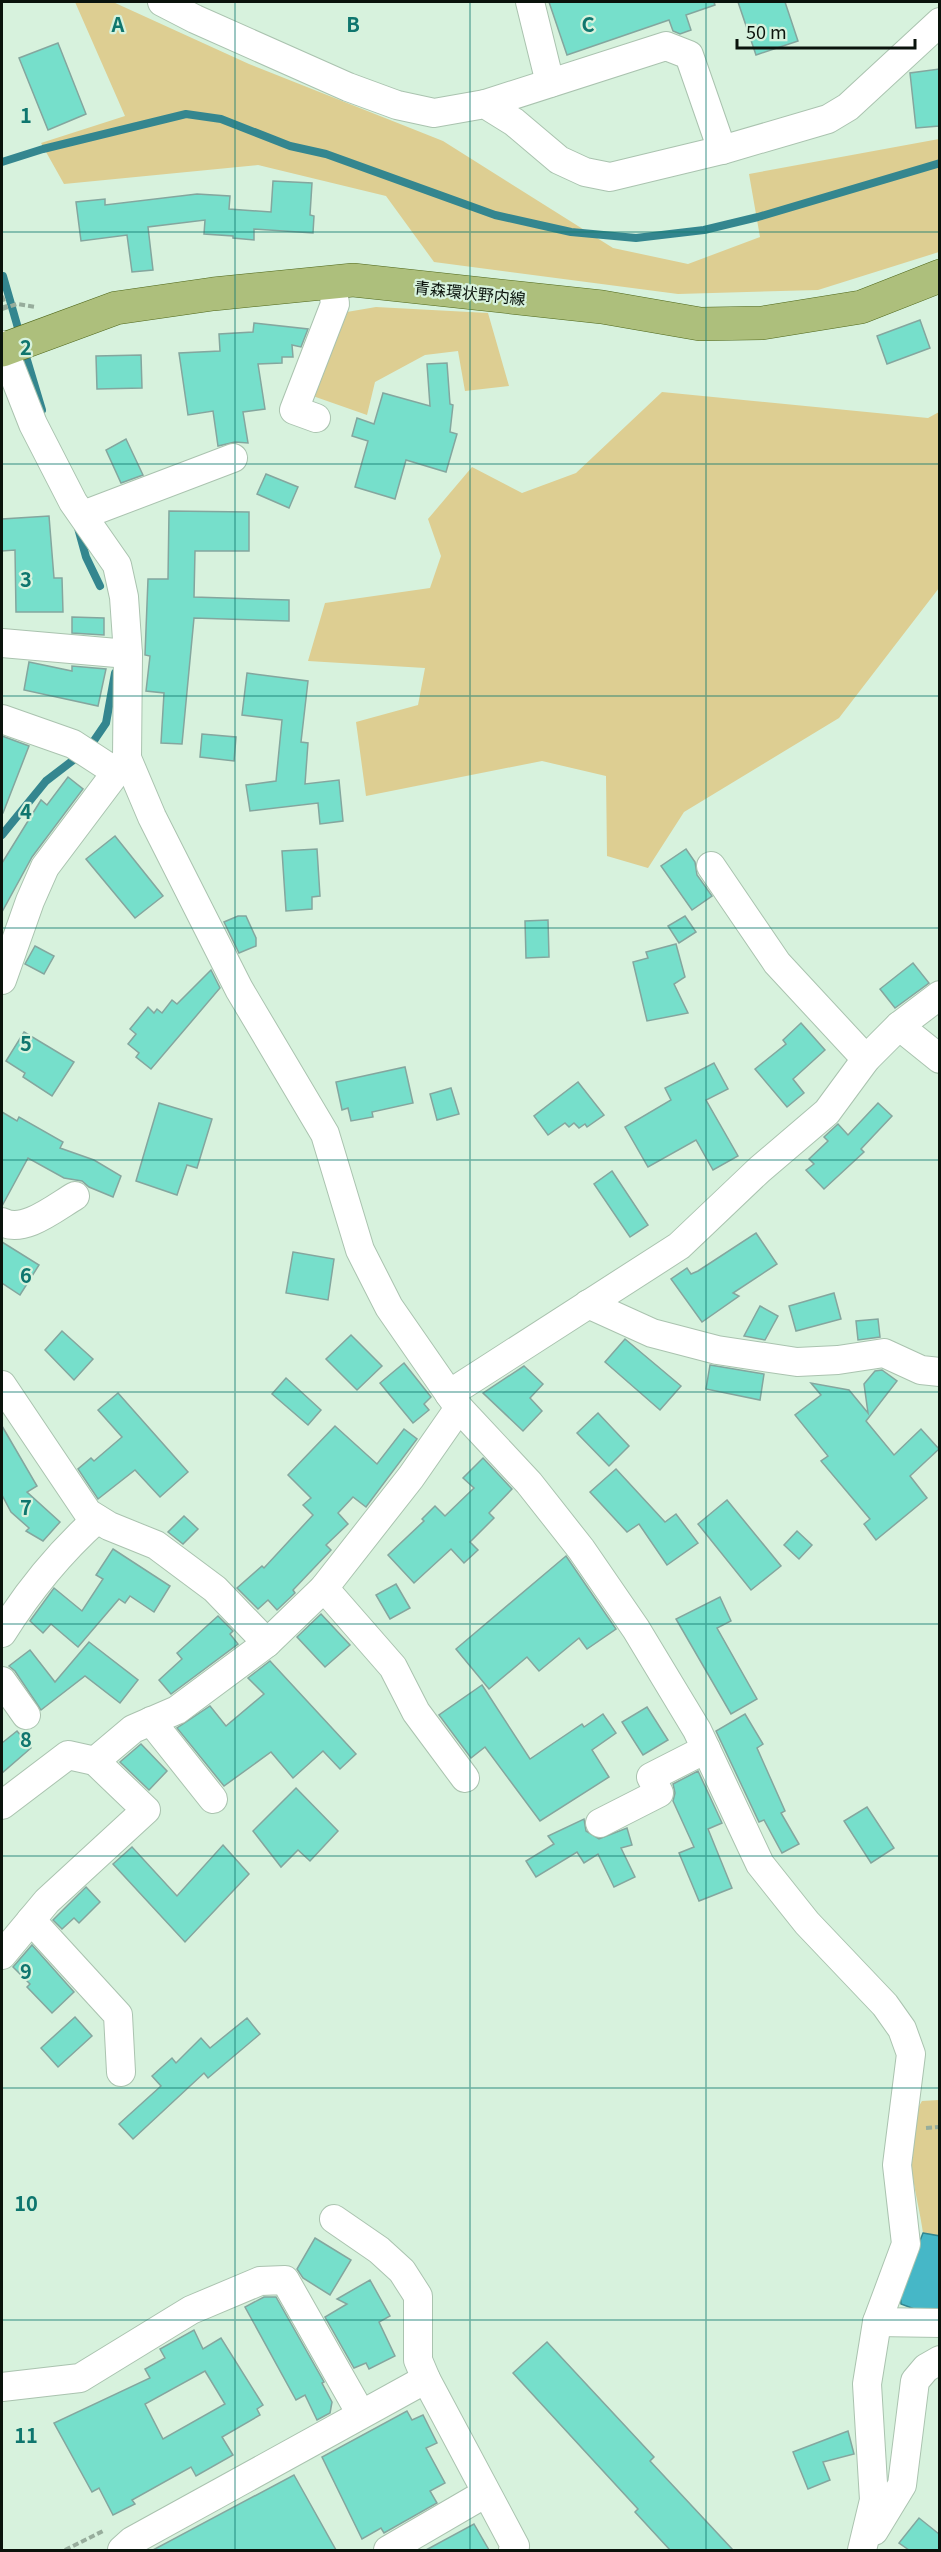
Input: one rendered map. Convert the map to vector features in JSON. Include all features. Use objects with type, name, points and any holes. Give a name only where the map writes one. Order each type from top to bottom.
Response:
[{"type":"main road","name":"青森環状野内線","points":[[2,348],[116,308],[213,294],[353,280],[602,307],[700,324],[762,323],[861,307],[939,276]]},
{"type":"street","points":[[162,2],[348,87],[397,105],[434,113],[485,104],[666,46],[689,55],[722,150]]},
{"type":"street","points":[[530,2],[550,83]]},
{"type":"street","points":[[485,104],[514,122],[559,160],[585,172],[610,177],[722,150],[828,119],[848,106],[939,22]]},
{"type":"street","points":[[316,418],[294,410],[335,304],[332,282]]},
{"type":"street","points":[[2,348],[33,424],[73,502],[117,565],[124,597],[128,654],[121,765],[45,867],[30,901],[2,980]]},
{"type":"street","points":[[83,515],[233,458]]},
{"type":"street","points":[[2,643],[128,654]]},
{"type":"street","points":[[2,719],[73,744],[121,765],[152,817],[239,989],[325,1134],[360,1250],[389,1307],[454,1401],[529,1483],[581,1549],[636,1629],[706,1749],[760,1864],[807,1923],[885,2005],[902,2029],[911,2054],[897,2165],[906,2244],[877,2322],[867,2384],[874,2500],[862,2550]]},
{"type":"street","points":[[711,866],[777,963],[866,1059]]},
{"type":"street","points":[[95,1761],[133,1729],[177,1710],[267,1643],[324,1588],[411,1477],[454,1401],[588,1305],[679,1246],[759,1170],[827,1112],[866,1059],[900,1026],[939,995]]},
{"type":"street","points":[[900,1026],[939,1059]]},
{"type":"street","points":[[2,1222],[8,1225],[30,1222],[75,1196]]},
{"type":"street","points":[[588,1305],[652,1333],[717,1350],[797,1362],[838,1360],[884,1353],[921,1370],[939,1372]]},
{"type":"street","points":[[2,1385],[10,1417],[88,1513],[109,1526],[156,1545],[215,1589],[267,1643]]},
{"type":"street","points":[[2,1633],[25,1596],[61,1553],[97,1519]]},
{"type":"street","points":[[324,1588],[393,1667],[416,1712],[465,1778]]},
{"type":"street","points":[[2,1681],[26,1715]]},
{"type":"street","points":[[151,1721],[213,1799]]},
{"type":"street","points":[[600,1823],[658,1792],[651,1777],[706,1749]]},
{"type":"street","points":[[2,1805],[68,1755],[95,1761],[146,1810],[47,1901],[2,1956]]},
{"type":"street","points":[[31,1920],[118,2015],[121,2072]]},
{"type":"street","points":[[334,2219],[379,2250],[402,2271],[418,2296],[418,2360],[515,2546],[513,2550]]},
{"type":"street","points":[[2,2387],[80,2378],[191,2310],[260,2281],[285,2280],[361,2414]]},
{"type":"street","points":[[877,2322],[939,2323]]},
{"type":"street","points":[[862,2550],[902,2485],[915,2381],[926,2368],[939,2360]]},
{"type":"street","points":[[122,2550],[132,2541],[426,2379]]},
{"type":"street","points":[[388,2550],[486,2493]]},
{"type":"path","points":[[2,296],[6,308]]},
{"type":"shaded area","points":[[75,2],[113,2],[249,64],[443,141],[613,248],[688,264],[760,237],[749,174],[939,139],[939,252],[818,290],[678,294],[434,262],[386,196],[258,165],[64,184],[41,143],[125,116]]},
{"type":"shaded area","points":[[376,307],[488,313],[509,386],[465,391],[458,351],[425,355],[375,382],[367,415],[310,395],[341,313]]},
{"type":"shaded area","points":[[662,392],[928,418],[939,412],[939,588],[839,718],[684,812],[648,868],[607,856],[606,776],[542,761],[366,796],[356,722],[418,705],[425,668],[308,661],[325,603],[430,588],[441,556],[428,519],[472,467],[522,493],[576,473]]},
{"type":"shaded area","points":[[939,2100],[939,2236],[923,2233],[910,2148],[915,2115],[922,2101]]},
{"type":"water","points":[[923,2233],[940,2236],[939,2310],[917,2310],[901,2304],[900,2291]]},
{"type":"building","points":[[549,2],[714,2],[715,5],[686,15],[691,30],[680,34],[673,31],[669,20],[567,55]]},
{"type":"building","points":[[738,2],[785,2],[798,41],[756,55]]},
{"type":"building","points":[[58,43],[86,114],[48,130],[19,58]]},
{"type":"building","points":[[939,69],[939,126],[916,128],[910,73]]},
{"type":"building","points":[[273,181],[312,183],[310,215],[314,216],[313,233],[254,229],[254,240],[204,234],[205,220],[148,227],[153,270],[132,272],[127,235],[81,241],[76,202],[105,199],[105,205],[197,194],[230,196],[229,209],[271,212]]},
{"type":"building","points":[[920,320],[930,348],[887,364],[877,336]]},
{"type":"building","points":[[254,323],[308,329],[301,347],[292,345],[293,357],[282,357],[282,363],[258,364],[265,409],[243,412],[248,443],[235,442],[218,446],[213,411],[188,415],[179,353],[220,351],[219,334],[253,332]]},
{"type":"building","points":[[141,355],[142,388],[97,389],[96,356]]},
{"type":"building","points":[[447,363],[450,404],[453,405],[450,432],[457,434],[446,472],[406,460],[395,499],[355,487],[368,441],[352,436],[357,418],[374,424],[383,393],[430,406],[427,364]]},
{"type":"building","points":[[126,439],[143,475],[121,483],[106,450]]},
{"type":"building","points":[[266,474],[298,487],[289,508],[257,494]]},
{"type":"building","points":[[169,511],[249,512],[249,551],[195,551],[194,597],[289,600],[289,621],[194,618],[182,744],[161,743],[164,693],[146,691],[150,656],[145,655],[148,579],[168,579]]},
{"type":"building","points":[[49,516],[54,578],[62,578],[63,612],[16,612],[15,550],[2,551],[2,519]]},
{"type":"building","points":[[72,617],[104,618],[104,635],[72,633]]},
{"type":"building","points":[[29,662],[72,671],[72,666],[106,669],[98,706],[24,690]]},
{"type":"building","points":[[247,673],[308,681],[301,742],[308,743],[305,784],[339,780],[343,821],[320,824],[318,803],[250,811],[246,785],[276,781],[282,720],[242,715]]},
{"type":"building","points":[[202,734],[236,737],[234,761],[200,757]]},
{"type":"building","points":[[2,736],[29,746],[3,813],[2,813]]},
{"type":"building","points":[[68,777],[83,789],[32,857],[2,912],[2,863],[41,800],[47,805]]},
{"type":"building","points":[[115,836],[163,896],[135,918],[86,859]]},
{"type":"building","points":[[317,849],[320,896],[312,897],[312,909],[286,911],[282,851]]},
{"type":"building","points":[[686,849],[695,862],[697,875],[712,896],[692,910],[661,866]]},
{"type":"building","points":[[238,916],[246,916],[256,938],[256,946],[239,953],[224,922]]},
{"type":"building","points":[[685,916],[696,932],[679,943],[668,926]]},
{"type":"building","points":[[548,920],[549,957],[526,958],[525,921]]},
{"type":"building","points":[[676,944],[685,977],[674,984],[688,1013],[647,1021],[633,962],[648,958],[646,952]]},
{"type":"building","points":[[35,946],[54,956],[44,974],[25,964]]},
{"type":"building","points":[[913,963],[929,983],[895,1008],[880,989]]},
{"type":"building","points":[[211,970],[220,988],[151,1069],[136,1057],[139,1053],[128,1044],[136,1034],[130,1029],[148,1007],[154,1013],[157,1009],[162,1013],[172,1000],[177,1004]]},
{"type":"building","points":[[801,1023],[825,1050],[793,1079],[804,1093],[787,1107],[755,1069],[786,1044],[783,1040]]},
{"type":"building","points":[[24,1032],[74,1062],[52,1096],[23,1077],[25,1073],[6,1061]]},
{"type":"building","points":[[714,1063],[728,1089],[706,1100],[738,1156],[713,1170],[696,1140],[648,1167],[625,1127],[671,1100],[665,1088]]},
{"type":"building","points":[[405,1067],[413,1103],[372,1112],[373,1117],[351,1121],[348,1108],[342,1110],[336,1082]]},
{"type":"building","points":[[578,1082],[604,1115],[587,1127],[585,1124],[579,1128],[574,1123],[569,1127],[565,1123],[548,1135],[534,1116]]},
{"type":"building","points":[[451,1088],[459,1114],[437,1120],[430,1094]]},
{"type":"building","points":[[159,1103],[212,1119],[197,1168],[187,1165],[177,1195],[136,1181]]},
{"type":"building","points":[[878,1103],[892,1116],[861,1149],[864,1152],[824,1189],[806,1170],[814,1164],[809,1159],[828,1141],[824,1137],[838,1124],[848,1135]]},
{"type":"building","points":[[2,1112],[17,1121],[19,1117],[63,1142],[60,1148],[94,1160],[121,1176],[113,1197],[89,1187],[82,1181],[64,1178],[28,1158],[2,1206]]},
{"type":"building","points":[[612,1171],[648,1225],[630,1237],[594,1184]]},
{"type":"building","points":[[756,1233],[777,1264],[733,1293],[739,1296],[702,1322],[671,1279],[687,1268],[691,1274],[698,1271]]},
{"type":"building","points":[[2,1242],[39,1265],[20,1295],[2,1283]]},
{"type":"building","points":[[293,1252],[334,1259],[328,1300],[286,1293]]},
{"type":"building","points":[[834,1293],[841,1319],[796,1331],[789,1306]]},
{"type":"building","points":[[760,1306],[778,1316],[765,1340],[744,1336]]},
{"type":"building","points":[[878,1319],[880,1337],[858,1340],[856,1321]]},
{"type":"building","points":[[62,1331],[93,1359],[74,1380],[45,1350]]},
{"type":"building","points":[[351,1335],[382,1366],[357,1390],[326,1359]]},
{"type":"building","points":[[625,1339],[681,1386],[660,1410],[605,1362]]},
{"type":"building","points":[[404,1363],[431,1397],[424,1404],[429,1410],[413,1423],[380,1383]]},
{"type":"building","points":[[710,1365],[764,1374],[760,1400],[706,1389]]},
{"type":"building","points":[[524,1366],[543,1384],[530,1398],[542,1411],[523,1431],[483,1393]]},
{"type":"building","points":[[882,1370],[897,1381],[866,1421],[894,1455],[921,1429],[939,1449],[910,1476],[927,1498],[876,1540],[864,1524],[870,1519],[821,1461],[828,1456],[795,1415],[821,1395],[811,1383],[849,1390],[868,1413],[864,1384],[875,1371]]},
{"type":"building","points":[[286,1378],[321,1410],[308,1425],[272,1394]]},
{"type":"building","points":[[118,1393],[188,1472],[160,1497],[135,1470],[98,1499],[78,1469],[91,1458],[94,1461],[122,1437],[98,1410]]},
{"type":"building","points":[[598,1413],[629,1446],[609,1466],[577,1433]]},
{"type":"building","points":[[2,1426],[37,1486],[27,1492],[60,1522],[43,1541],[26,1531],[29,1528],[11,1512],[2,1495]]},
{"type":"building","points":[[335,1426],[377,1464],[404,1429],[417,1439],[366,1507],[353,1497],[338,1513],[348,1524],[326,1545],[331,1550],[293,1590],[295,1593],[277,1610],[268,1600],[258,1609],[237,1588],[262,1566],[264,1568],[313,1515],[303,1505],[311,1498],[288,1475]]},
{"type":"building","points":[[483,1458],[512,1489],[489,1513],[494,1518],[470,1542],[478,1550],[464,1563],[451,1549],[414,1583],[388,1555],[424,1521],[422,1519],[435,1506],[445,1516],[474,1488],[463,1478]]},
{"type":"building","points":[[616,1469],[665,1522],[676,1514],[698,1543],[667,1565],[639,1524],[627,1532],[590,1492]]},
{"type":"building","points":[[727,1500],[781,1566],[751,1590],[698,1524]]},
{"type":"building","points":[[184,1516],[198,1529],[183,1544],[168,1532]]},
{"type":"building","points":[[797,1531],[812,1545],[799,1559],[784,1545]]},
{"type":"building","points":[[113,1549],[170,1586],[154,1612],[130,1596],[125,1603],[119,1599],[78,1647],[51,1624],[43,1633],[30,1621],[54,1588],[82,1611],[103,1579],[96,1575]]},
{"type":"building","points":[[566,1556],[616,1629],[587,1649],[579,1638],[539,1671],[527,1657],[489,1689],[456,1649]]},
{"type":"building","points":[[396,1584],[410,1608],[390,1619],[376,1595]]},
{"type":"building","points":[[720,1597],[731,1621],[717,1628],[757,1699],[731,1714],[676,1619]]},
{"type":"building","points":[[321,1614],[350,1645],[325,1667],[297,1637]]},
{"type":"building","points":[[218,1616],[233,1631],[230,1634],[238,1644],[171,1694],[159,1680],[182,1659],[177,1653]]},
{"type":"building","points":[[89,1642],[138,1680],[120,1703],[85,1676],[41,1710],[15,1671],[9,1666],[30,1650],[55,1682]]},
{"type":"building","points":[[270,1661],[356,1754],[340,1769],[323,1751],[293,1778],[271,1752],[224,1786],[177,1728],[210,1706],[226,1726],[264,1694],[248,1678]]},
{"type":"building","points":[[482,1685],[530,1759],[582,1724],[584,1727],[603,1714],[616,1733],[592,1750],[609,1777],[540,1821],[485,1747],[471,1758],[439,1715]]},
{"type":"building","points":[[647,1707],[668,1740],[643,1755],[622,1722]]},
{"type":"building","points":[[745,1714],[763,1744],[757,1748],[785,1811],[781,1813],[799,1844],[782,1853],[764,1820],[759,1822],[716,1731]]},
{"type":"building","points":[[17,1731],[31,1748],[2,1773],[2,1743]]},
{"type":"building","points":[[141,1744],[167,1771],[149,1790],[120,1762]]},
{"type":"building","points":[[698,1771],[722,1823],[708,1829],[732,1888],[699,1901],[679,1853],[694,1847],[673,1801],[675,1793],[673,1784]]},
{"type":"building","points":[[296,1788],[338,1831],[310,1861],[298,1850],[281,1867],[253,1831]]},
{"type":"building","points":[[867,1807],[894,1848],[871,1863],[844,1821]]},
{"type":"building","points":[[584,1819],[586,1831],[599,1839],[627,1828],[632,1845],[621,1848],[635,1877],[614,1887],[598,1854],[584,1863],[577,1852],[536,1877],[526,1861],[554,1844],[548,1836]]},
{"type":"building","points":[[223,1845],[249,1874],[185,1942],[113,1864],[132,1847],[177,1896]]},
{"type":"building","points":[[86,1887],[100,1902],[79,1923],[74,1918],[62,1929],[53,1920]]},
{"type":"building","points":[[32,1945],[74,1992],[52,2013],[27,1987],[30,1984],[13,1967]]},
{"type":"building","points":[[75,2017],[92,2036],[58,2067],[41,2048]]},
{"type":"building","points":[[247,2018],[260,2034],[208,2078],[204,2073],[133,2139],[119,2124],[161,2086],[152,2076],[172,2058],[176,2063],[201,2038],[210,2048]]},
{"type":"building","points":[[315,2238],[351,2260],[330,2295],[303,2278],[297,2269]]},
{"type":"building","points":[[370,2280],[390,2316],[379,2322],[395,2356],[369,2369],[366,2363],[354,2368],[325,2317],[347,2304],[337,2299]]},
{"type":"building","points":[[264,2297],[276,2297],[324,2382],[322,2383],[332,2402],[330,2413],[317,2420],[305,2395],[296,2400],[245,2307]]},
{"type":"building","points":[[194,2330],[203,2349],[221,2338],[263,2405],[257,2409],[260,2415],[222,2437],[233,2455],[196,2476],[191,2467],[132,2500],[135,2504],[113,2515],[99,2488],[92,2492],[54,2423],[150,2378],[145,2369],[165,2358],[160,2349]],"holes":[[[205,2371],[225,2404],[163,2439],[145,2404]]]},
{"type":"building","points":[[547,2342],[654,2457],[650,2461],[733,2550],[670,2550],[635,2512],[638,2509],[513,2373]]},
{"type":"building","points":[[407,2411],[412,2420],[423,2415],[437,2443],[426,2448],[445,2483],[430,2491],[437,2503],[384,2533],[381,2528],[362,2539],[322,2457]]},
{"type":"building","points":[[848,2431],[854,2454],[823,2462],[830,2480],[808,2489],[793,2452]]},
{"type":"building","points":[[294,2475],[336,2550],[153,2550]]},
{"type":"building","points":[[919,2518],[939,2534],[939,2550],[909,2550],[899,2543]]},
{"type":"building","points":[[474,2524],[489,2550],[426,2550]]},
{"type":"waterway","points":[[2,162],[43,149],[186,114],[221,119],[290,146],[326,154],[495,215],[571,232],[636,238],[704,230],[758,217],[940,163]]},
{"type":"waterway","points":[[3,276],[20,335]]},
{"type":"waterway","points":[[24,350],[42,410]]},
{"type":"waterway","points":[[78,528],[86,557],[100,586]]},
{"type":"waterway","points":[[91,745],[106,723],[115,673]]},
{"type":"waterway","points":[[2,835],[46,781],[76,758]]}]
